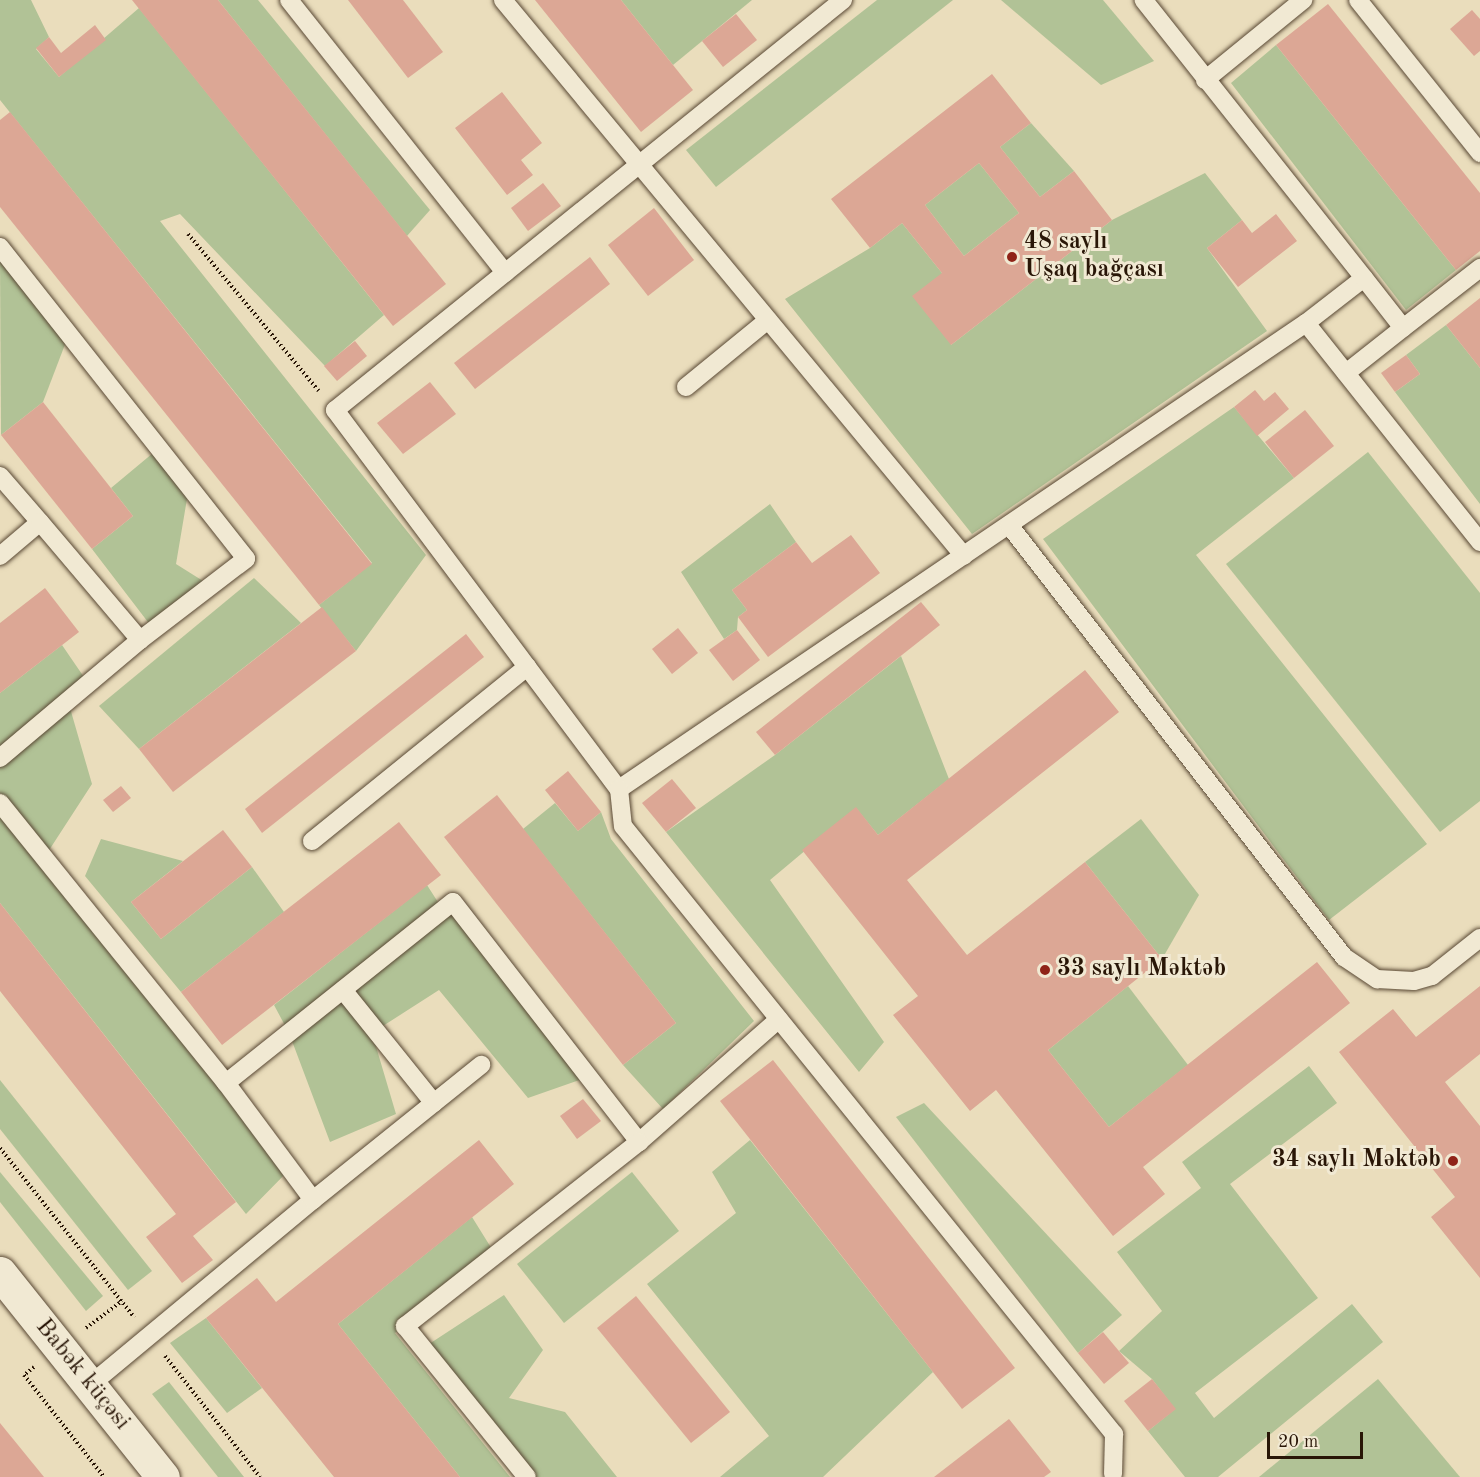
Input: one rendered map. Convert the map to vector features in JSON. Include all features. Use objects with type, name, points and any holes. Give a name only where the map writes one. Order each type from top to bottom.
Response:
[{"type":"street","name":"Babək küçəsi","points":[[0,1273],[163,1477]]},
{"type":"lane","points":[[289,0],[504,273]]},
{"type":"lane","points":[[502,0],[964,556]]},
{"type":"lane","points":[[843,0],[639,167],[335,410],[619,789],[623,826],[1114,1434],[1112,1476]]},
{"type":"lane","points":[[1144,0],[1403,328]]},
{"type":"lane","points":[[1205,80],[1303,0]]},
{"type":"lane","points":[[1358,0],[1480,153]]},
{"type":"lane","points":[[0,247],[246,559],[140,640],[0,758]]},
{"type":"lane","points":[[1346,373],[1480,268]]},
{"type":"lane","points":[[619,789],[1306,323],[1364,278]]},
{"type":"lane","points":[[686,387],[768,320]]},
{"type":"lane","points":[[1306,323],[1480,542]]},
{"type":"lane","points":[[0,476],[140,640]]},
{"type":"lane","points":[[0,556],[40,522]]},
{"type":"lane","points":[[1009,525],[1344,957],[1377,979],[1414,981],[1432,976],[1480,938]]},
{"type":"lane","points":[[312,841],[527,667]]},
{"type":"lane","points":[[0,803],[226,1083],[313,1200]]},
{"type":"lane","points":[[226,1083],[453,902],[639,1142]]},
{"type":"lane","points":[[343,990],[434,1102]]},
{"type":"lane","points":[[527,1477],[405,1326],[639,1142],[779,1019]]},
{"type":"lane","points":[[90,1385],[313,1200],[481,1065]]},
{"type":"path","points":[[188,234],[335,410]]},
{"type":"path","points":[[0,1148],[260,1477]]},
{"type":"green space","points":[[0,0],[31,0],[49,37],[36,49],[59,77],[139,8],[384,315],[325,366],[180,214],[160,221],[426,555],[356,651],[319,605],[372,563],[0,100]]},
{"type":"green space","points":[[218,0],[258,0],[430,210],[407,236]]},
{"type":"green space","points":[[621,0],[752,0],[673,65]]},
{"type":"green space","points":[[877,0],[953,0],[716,187],[686,150]]},
{"type":"green space","points":[[1001,0],[1103,0],[1154,61],[1101,85]]},
{"type":"green space","points":[[1276,45],[1456,270],[1406,310],[1231,83]]},
{"type":"green space","points":[[1031,123],[1074,171],[1040,197],[1000,147]]},
{"type":"green space","points":[[979,163],[1019,213],[964,256],[925,205]]},
{"type":"green space","points":[[1205,173],[1242,220],[1207,248],[1267,331],[972,534],[785,299],[870,248],[902,223],[942,273],[951,345],[1112,220]]},
{"type":"green space","points":[[0,258],[69,334],[43,402],[1,435]]},
{"type":"green space","points":[[1446,325],[1480,368],[1480,504],[1395,392],[1420,374],[1406,355]]},
{"type":"green space","points":[[1234,407],[1294,478],[1196,555],[1427,844],[1329,920],[1043,539]]},
{"type":"green space","points":[[159,448],[189,487],[176,564],[211,586],[154,630],[92,549],[133,516],[111,488]]},
{"type":"green space","points":[[1368,452],[1480,593],[1480,801],[1440,832],[1226,564]]},
{"type":"green space","points":[[770,504],[796,542],[732,590],[747,610],[738,617],[737,630],[724,639],[681,572]]},
{"type":"green space","points":[[254,578],[301,623],[139,749],[99,706]]},
{"type":"green space","points":[[62,645],[88,683],[68,701],[92,784],[44,858],[290,1169],[246,1214],[0,903],[0,693]]},
{"type":"green space","points":[[901,656],[949,779],[878,835],[856,808],[770,880],[884,1042],[859,1072],[666,832],[775,755]]},
{"type":"green space","points":[[555,803],[578,831],[601,812],[611,839],[754,1021],[663,1109],[623,1065],[676,1023],[523,829]]},
{"type":"green space","points":[[1141,819],[1199,895],[1162,959],[1085,862]]},
{"type":"green space","points":[[101,839],[183,861],[131,902],[161,939],[252,867],[284,912],[181,992],[85,876]]},
{"type":"green space","points":[[427,885],[443,910],[454,902],[588,1077],[528,1098],[439,990],[372,1033],[396,1114],[330,1142],[289,1033],[274,1005]]},
{"type":"green space","points":[[1128,986],[1188,1065],[1109,1127],[1048,1050]]},
{"type":"green space","points":[[1309,1066],[1337,1103],[1230,1184],[1318,1298],[1195,1393],[1214,1418],[1352,1304],[1383,1342],[1218,1477],[1185,1477],[1148,1431],[1175,1409],[1152,1379],[1119,1351],[1162,1311],[1117,1252],[1201,1188],[1182,1162]]},
{"type":"green space","points":[[0,1080],[152,1271],[128,1290],[0,1129]]},
{"type":"green space","points":[[924,1103],[1122,1315],[1078,1353],[896,1117]]},
{"type":"green space","points":[[750,1140],[933,1372],[823,1477],[720,1477],[769,1436],[647,1284],[736,1213],[712,1172]]},
{"type":"green space","points":[[0,1172],[103,1296],[86,1311],[0,1202]]},
{"type":"green space","points":[[632,1172],[679,1231],[564,1323],[517,1264]]},
{"type":"green space","points":[[472,1217],[495,1254],[395,1333],[510,1477],[460,1477],[338,1324]]},
{"type":"green space","points":[[504,1295],[543,1350],[509,1398],[565,1412],[617,1477],[527,1477],[423,1348]]},
{"type":"green space","points":[[206,1318],[262,1388],[227,1413],[170,1343]]},
{"type":"green space","points":[[1378,1379],[1460,1477],[1259,1477]]},
{"type":"green space","points":[[169,1382],[244,1477],[218,1477],[152,1394]]},
{"type":"building","points":[[132,0],[218,0],[446,284],[393,326]]},
{"type":"building","points":[[348,0],[403,0],[443,52],[408,78]]},
{"type":"building","points":[[535,0],[621,0],[693,90],[641,132]]},
{"type":"building","points":[[1328,4],[1480,193],[1480,251],[1456,270],[1276,45]]},
{"type":"building","points":[[1472,10],[1480,19],[1480,51],[1474,56],[1450,29]]},
{"type":"building","points":[[736,14],[757,40],[723,67],[702,41]]},
{"type":"building","points":[[95,25],[106,40],[59,77],[36,48],[49,37],[61,53]]},
{"type":"building","points":[[992,74],[1031,123],[1000,147],[1040,197],[1074,171],[1112,220],[951,345],[912,296],[942,273],[902,223],[870,248],[831,199]],"holes":[[[979,163],[1019,213],[964,256],[925,205]]]},
{"type":"building","points":[[502,92],[542,143],[521,160],[533,175],[507,195],[455,128]]},
{"type":"building","points":[[10,112],[372,564],[319,605],[0,207],[0,120]]},
{"type":"building","points":[[543,183],[561,206],[528,231],[511,208]]},
{"type":"building","points":[[654,208],[694,260],[648,296],[608,245]]},
{"type":"building","points":[[1276,214],[1297,241],[1238,287],[1207,248],[1242,220],[1252,233]]},
{"type":"building","points":[[590,257],[610,284],[475,389],[454,363]]},
{"type":"building","points":[[1480,298],[1480,368],[1446,325]]},
{"type":"building","points":[[355,341],[367,356],[337,381],[324,366]]},
{"type":"building","points":[[1406,355],[1420,374],[1395,392],[1381,373]]},
{"type":"building","points":[[430,382],[456,414],[403,454],[377,423]]},
{"type":"building","points":[[1255,390],[1264,401],[1275,392],[1289,409],[1257,436],[1234,407]]},
{"type":"building","points":[[43,402],[133,516],[92,549],[1,435]]},
{"type":"building","points":[[1305,410],[1334,446],[1294,478],[1265,442]]},
{"type":"building","points":[[851,535],[880,573],[768,657],[738,617],[747,610],[732,590],[796,542],[812,563]]},
{"type":"building","points":[[45,588],[79,632],[0,693],[0,623]]},
{"type":"building","points":[[921,602],[940,625],[775,755],[756,732]]},
{"type":"building","points":[[322,607],[356,651],[173,792],[139,749]]},
{"type":"building","points":[[678,628],[698,653],[672,674],[652,649]]},
{"type":"building","points":[[737,630],[760,660],[733,681],[709,650]]},
{"type":"building","points":[[466,634],[484,657],[262,833],[245,809]]},
{"type":"building","name":"33 saylı Məktəb","points":[[1085,670],[1119,712],[907,880],[967,955],[1085,862],[1162,959],[1048,1050],[1109,1127],[1317,962],[1350,1003],[1143,1167],[1165,1194],[1113,1236],[996,1090],[970,1111],[893,1015],[918,996],[802,850],[856,807],[878,835]]},
{"type":"building","points":[[568,771],[601,812],[578,831],[545,790]]},
{"type":"building","points":[[672,779],[696,808],[666,832],[642,803]]},
{"type":"building","points":[[121,786],[131,798],[113,812],[103,800]]},
{"type":"building","points":[[497,795],[676,1023],[623,1065],[444,837]]},
{"type":"building","points":[[399,822],[441,875],[222,1045],[181,992]]},
{"type":"building","points":[[223,830],[252,867],[161,939],[131,902]]},
{"type":"building","points":[[0,903],[236,1202],[193,1236],[213,1260],[182,1283],[146,1237],[176,1214],[0,991]]},
{"type":"building","name":"34 saylı Məktəb","points":[[1480,986],[1480,1054],[1445,1082],[1480,1126],[1480,1278],[1431,1217],[1455,1197],[1339,1052],[1393,1009],[1416,1037]]},
{"type":"building","points":[[773,1060],[1015,1368],[962,1409],[720,1101]]},
{"type":"building","points":[[583,1099],[601,1121],[577,1139],[560,1116]]},
{"type":"building","points":[[479,1140],[514,1184],[338,1324],[460,1477],[334,1477],[206,1318],[257,1278],[276,1302]]},
{"type":"building","points":[[636,1296],[730,1412],[691,1443],[597,1328]]},
{"type":"building","points":[[1103,1332],[1129,1363],[1104,1384],[1078,1353]]},
{"type":"building","points":[[1152,1379],[1176,1409],[1148,1431],[1124,1401]]},
{"type":"building","points":[[1009,1419],[1051,1472],[1044,1477],[934,1477]]},
{"type":"building","points":[[0,1423],[44,1477],[0,1477]]},
{"type":"place","name":"48 saylı Uşaq bağçası","points":[[1012,257]]},
{"type":"place","name":"33 saylı Məktəb","points":[[1045,970]]},
{"type":"place","name":"34 saylı Məktəb","points":[[1453,1161]]}]
